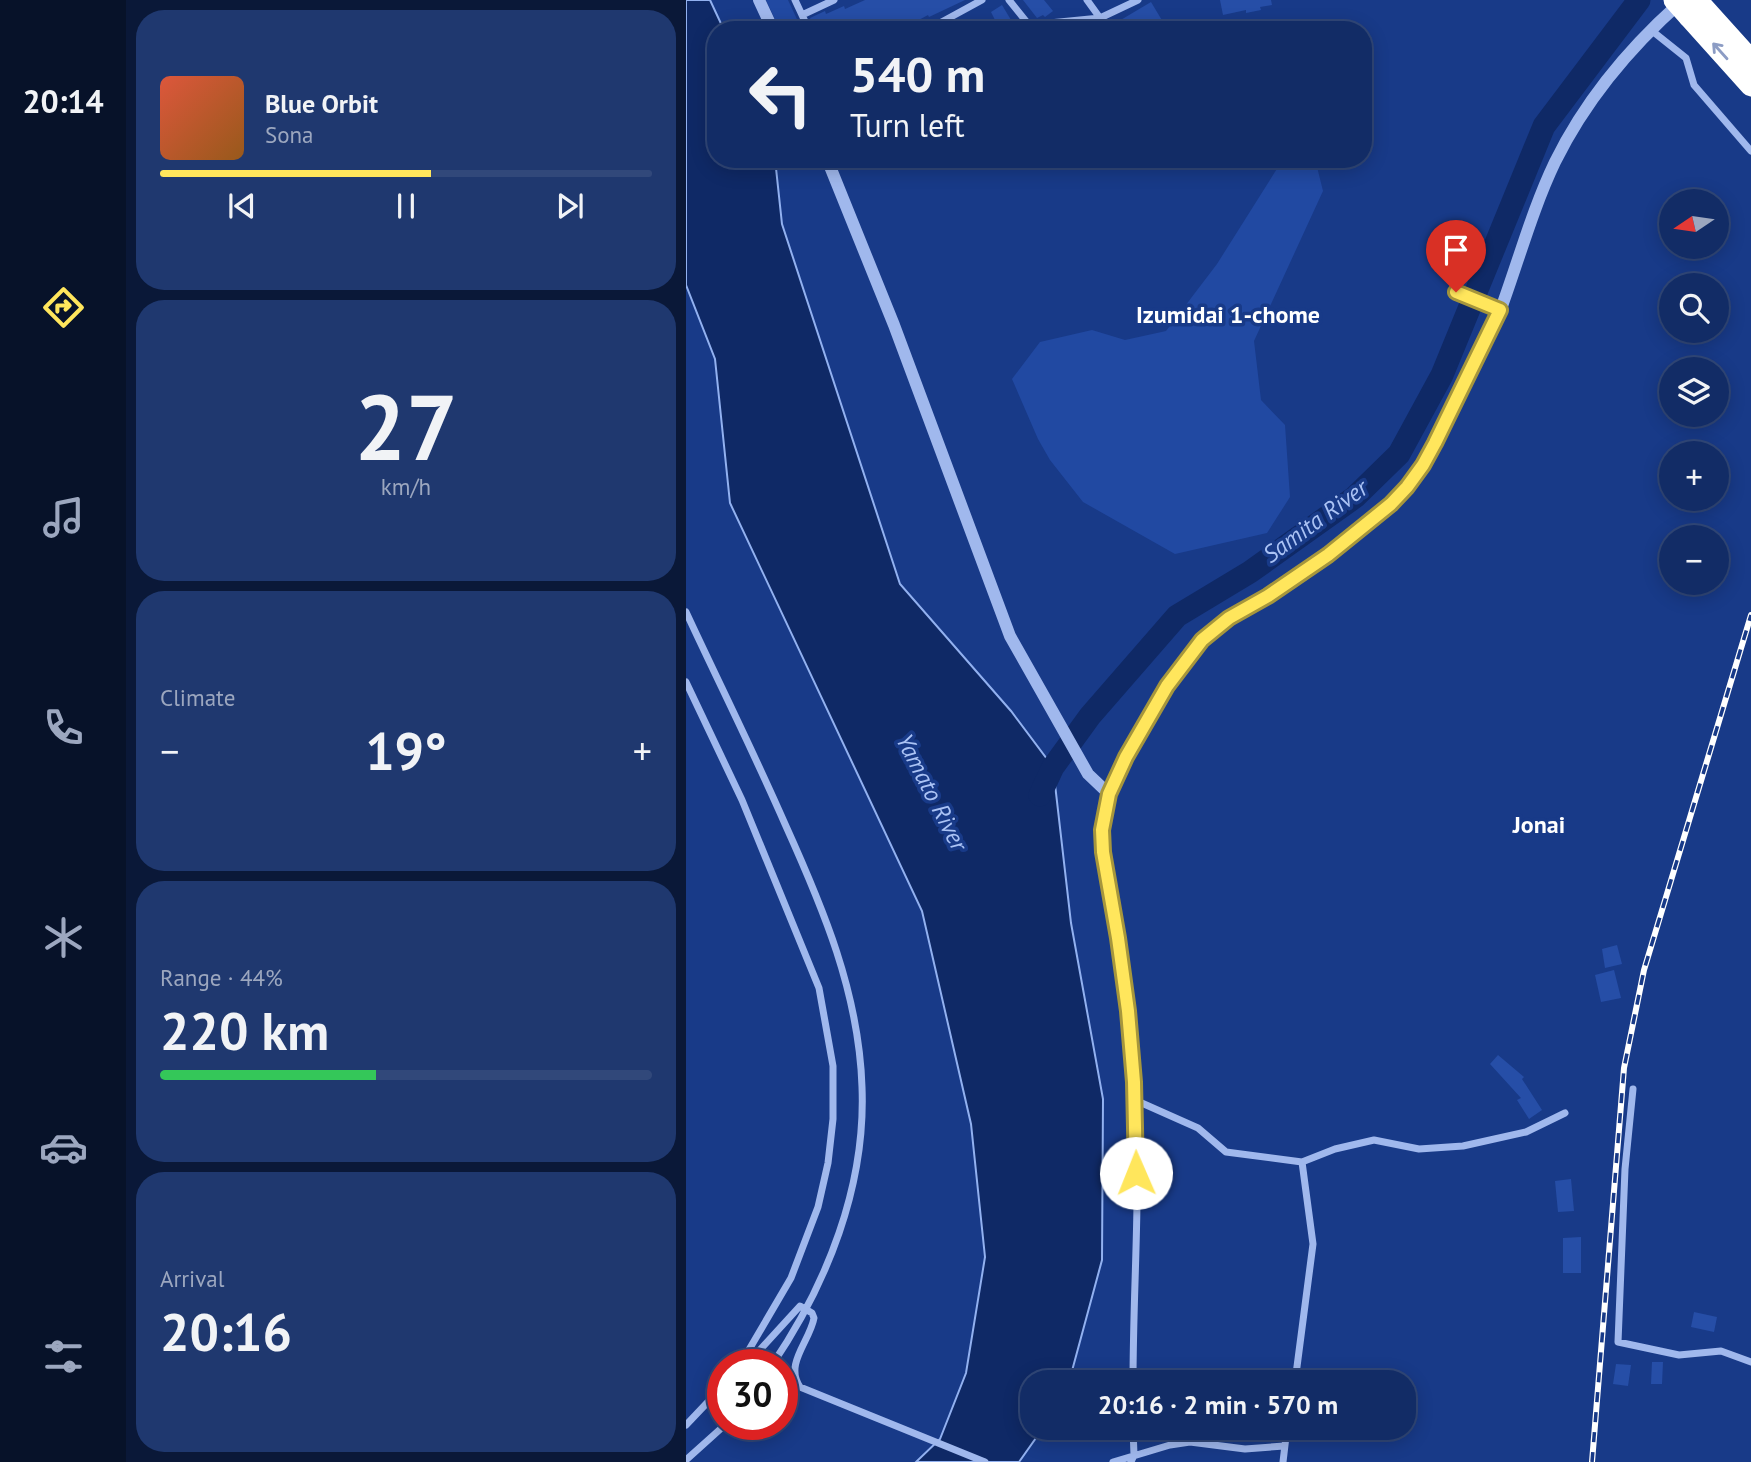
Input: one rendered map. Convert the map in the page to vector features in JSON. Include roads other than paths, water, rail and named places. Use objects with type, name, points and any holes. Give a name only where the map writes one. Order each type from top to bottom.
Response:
[{"type":"highway","points":[[1674,0],[1693,6],[1751,60]]},
{"type":"highway","points":[[1693,6],[1751,86]]},
{"type":"street","points":[[759,0],[769,21]]},
{"type":"street","points":[[795,0],[804,21]]},
{"type":"street","points":[[802,15],[834,0]]},
{"type":"street","points":[[944,21],[982,0]]},
{"type":"street","points":[[1009,0],[1026,21]]},
{"type":"street","points":[[1087,0],[1100,19]]},
{"type":"street","points":[[1076,21],[1100,19],[1138,0]]},
{"type":"street","points":[[1133,1370],[1135,1100],[1123,975],[1103,852],[1102,830],[1109,794],[1126,757],[1167,686],[1202,640],[1229,618],[1268,596],[1328,555],[1391,504],[1407,487],[1429,454],[1496,309],[1547,181],[1566,142],[1606,82],[1650,29],[1693,6]]},
{"type":"street","points":[[1650,29],[1686,58],[1694,85],[1751,151]]},
{"type":"street","points":[[831,168],[894,325],[1001,616],[1019,655],[1088,774],[1109,794]]},
{"type":"street","points":[[1456,292],[1496,309]]},
{"type":"street","points":[[686,612],[803,862],[840,958],[852,1006],[863,1088],[858,1161],[832,1256],[806,1309],[782,1349]]},
{"type":"street","points":[[686,682],[742,800],[819,988],[834,1066],[834,1119],[818,1207],[791,1278],[750,1349]]},
{"type":"street","points":[[1633,1089],[1625,1169],[1618,1342],[1679,1355],[1721,1351],[1751,1362]]},
{"type":"street","points":[[1135,1100],[1198,1128],[1226,1152],[1302,1162],[1335,1149],[1374,1140],[1419,1149],[1463,1146],[1526,1132],[1565,1113]]},
{"type":"street","points":[[1297,1370],[1313,1244],[1302,1162]]},
{"type":"street","points":[[761,1349],[800,1306],[806,1309],[814,1318],[795,1364],[794,1373],[800,1387],[985,1462]]},
{"type":"street","points":[[686,1425],[707,1402]]},
{"type":"street","points":[[686,1460],[708,1440]]},
{"type":"street","points":[[1133,1440],[1134,1460]]},
{"type":"street","points":[[1283,1462],[1285,1440]]},
{"type":"street","points":[[1113,1462],[1134,1460],[1170,1445],[1190,1442],[1245,1449],[1284,1446]]},
{"type":"water","name":"Yamato River","points":[[686,0],[710,0],[720,21],[707,21],[707,168],[776,168],[782,224],[900,584],[1011,711],[1053,767],[1071,923],[1103,1099],[1102,1260],[1072,1370],[1020,1370],[1020,1440],[1035,1440],[1019,1462],[916,1462],[940,1439],[966,1373],[985,1257],[971,1124],[922,911],[730,503],[715,359],[686,285]]},
{"type":"waterway","name":"Samita River","points":[[1040,795],[1053,767],[1090,716],[1177,616],[1250,572],[1355,497],[1399,454],[1442,375],[1544,126],[1639,0]]},
{"type":"railway","points":[[1592,1462],[1624,1068],[1644,970],[1751,615]]},
{"type":"district","name":"Izumidai 1-chome","points":[[1228,314]]},
{"type":"district","name":"Jonai","points":[[1539,824]]}]
